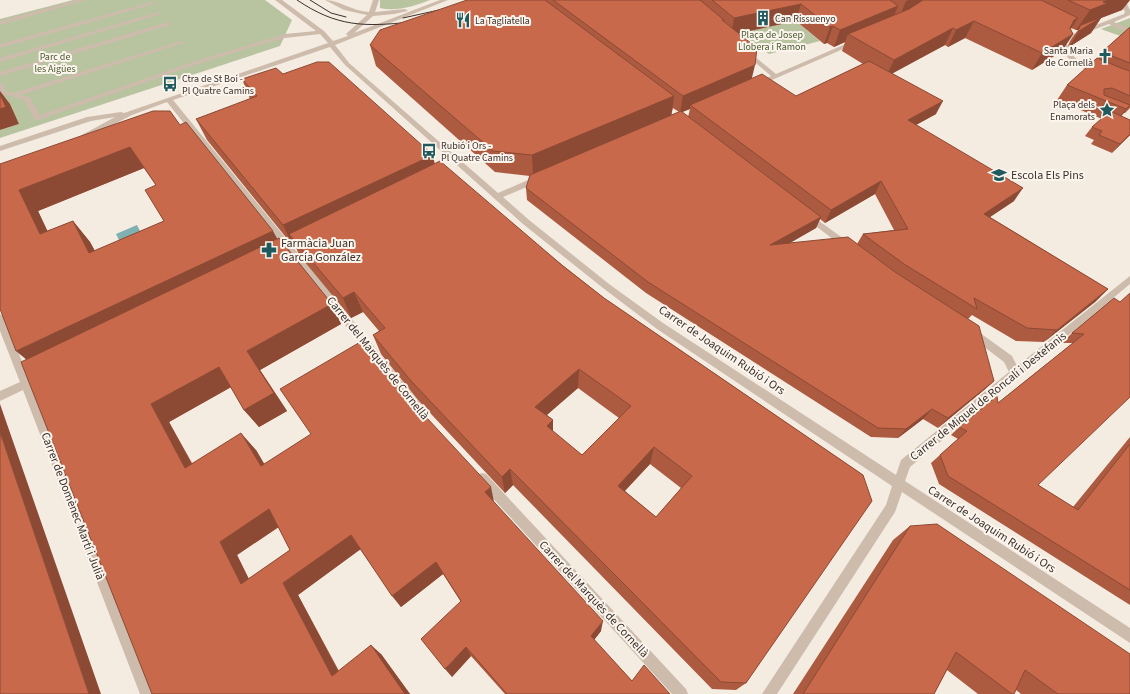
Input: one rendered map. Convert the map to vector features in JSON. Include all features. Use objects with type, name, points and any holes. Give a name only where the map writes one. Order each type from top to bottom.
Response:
[{"type":"street","points":[[0,23],[84,0]]},
{"type":"street","name":"Carrer de Joaquim Rubió i Ors","points":[[278,0],[322,32],[347,64],[526,222],[606,286],[660,326],[1130,636]]},
{"type":"street","points":[[328,0],[345,10],[370,14],[399,12],[445,0]]},
{"type":"street","points":[[332,44],[350,33],[370,14],[374,9],[376,0]]},
{"type":"street","points":[[1110,76],[1082,65],[1068,55],[1063,46],[1064,42],[1076,35],[1127,15],[1128,12],[1122,0]]},
{"type":"street","points":[[0,46],[154,3]]},
{"type":"street","points":[[80,136],[95,131],[129,113],[332,44],[429,5]]},
{"type":"street","points":[[0,60],[161,13]]},
{"type":"street","points":[[1109,22],[1130,31]]},
{"type":"street","points":[[0,74],[168,24]]},
{"type":"street","points":[[1069,31],[1076,35]]},
{"type":"street","points":[[0,84],[3,92],[28,99],[38,118],[198,62],[257,44],[285,36],[322,32]]},
{"type":"street","points":[[332,44],[380,33]]},
{"type":"street","points":[[747,89],[863,38]]},
{"type":"street","points":[[13,95],[183,42]]},
{"type":"street","points":[[743,50],[775,76]]},
{"type":"street","name":"Carrer del Marquès de Cornellà","points":[[168,99],[413,404],[429,421]]},
{"type":"street","points":[[0,149],[90,119],[129,113]]},
{"type":"street","points":[[453,173],[464,168]]},
{"type":"street","points":[[497,197],[548,175]]},
{"type":"street","points":[[799,209],[855,252]]},
{"type":"street","name":"Carrer de Miquel de Roncalí i Destefanis","points":[[769,694],[891,508],[905,464],[1130,279]]},
{"type":"street","name":"Carrer de Domènec Martí i Julià","points":[[0,318],[147,694]]},
{"type":"street","points":[[968,329],[1008,359],[1015,374]]},
{"type":"street","points":[[0,396],[46,373]]},
{"type":"street","name":"Carrer del Marquès de Cornellà","points":[[472,468],[681,694]]},
{"type":"green space","name":"Parc de les Aigües","points":[[73,0],[265,0],[292,20],[280,46],[0,138],[0,130],[19,124],[0,107],[0,19]]},
{"type":"green space","points":[[380,0],[430,0],[399,9],[386,9],[380,8]]},
{"type":"green space","name":"Plaça de Josep Llobera i Ramon","points":[[716,15],[748,31],[796,21],[820,41],[769,54]]},
{"type":"green space","points":[[1130,18],[1130,40],[1101,29]]},
{"type":"water","points":[[137,225],[146,243],[125,252],[116,234]]},
{"type":"building","points":[[467,0],[545,0],[674,96],[532,155],[493,151],[370,45],[380,30]]},
{"type":"building","points":[[553,0],[700,0],[757,48],[755,65],[683,96]]},
{"type":"building","points":[[712,0],[890,0],[898,6],[840,30],[833,26],[830,27],[801,4],[734,18]]},
{"type":"building","points":[[923,0],[1041,0],[1078,18],[1074,20],[1070,28],[1073,34],[1042,53],[974,21],[956,30],[953,28],[894,60],[848,34],[909,9]]},
{"type":"building","points":[[1068,0],[1108,0],[1103,2],[1108,3],[1090,10]]},
{"type":"building","points":[[1102,17],[1079,31],[1078,30],[1081,25]]},
{"type":"building","points":[[1130,27],[1130,63],[1102,52]]},
{"type":"building","points":[[1097,58],[1130,71],[1130,96],[1112,88],[1104,89],[1104,95],[1130,105],[1126,109],[1067,85]]},
{"type":"building","points":[[869,61],[943,101],[908,120],[1023,188],[984,214],[1108,289],[1057,330],[1027,328],[974,298],[977,309],[904,264],[863,234],[908,229],[881,181],[831,210],[690,105],[762,74],[796,96]]},
{"type":"building","points":[[317,62],[329,62],[433,155],[283,225],[196,119],[257,96],[242,79],[276,68],[283,74]]},
{"type":"building","points":[[0,94],[6,107],[0,109]]},
{"type":"building","points":[[153,111],[170,111],[180,125],[186,122],[273,231],[16,351],[0,309],[0,164]],"holes":[[[130,147],[156,185],[145,190],[164,221],[89,253],[73,221],[40,234],[19,190]]]},
{"type":"building","points":[[681,111],[821,217],[770,245],[848,237],[895,272],[979,326],[994,381],[948,418],[932,409],[906,429],[878,428],[648,282],[526,188],[530,175]]},
{"type":"building","points":[[1110,111],[1130,120],[1130,134],[1120,144],[1099,135],[1102,131],[1092,127]]},
{"type":"building","points":[[440,161],[563,266],[604,298],[863,475],[872,501],[746,683],[721,682],[510,469],[502,477],[412,382],[373,335],[385,328],[354,292],[343,298],[289,234]],"holes":[[[579,369],[631,406],[582,455],[547,426],[553,420],[535,407]],[[654,447],[692,476],[656,517],[618,486]]]},
{"type":"building","points":[[279,238],[332,304],[247,351],[274,393],[244,410],[219,367],[151,404],[185,468],[241,433],[261,466],[311,434],[280,389],[362,341],[401,390],[491,487],[485,492],[603,621],[591,636],[632,681],[644,665],[670,694],[507,694],[466,647],[445,669],[421,639],[461,601],[436,562],[392,596],[351,535],[283,583],[332,676],[371,645],[405,694],[152,694],[21,362]],"holes":[[[269,509],[290,550],[241,584],[220,542]]]},
{"type":"building","points":[[1130,293],[1130,397],[1038,485],[1078,510],[1130,444],[1130,590],[948,476],[940,455],[967,431],[959,427],[997,396],[998,403],[1084,334],[1072,333],[1114,298],[1120,302]]},
{"type":"building","points":[[0,432],[89,694],[0,694]]},
{"type":"building","points":[[937,524],[1130,654],[1130,694],[1058,694],[1025,670],[1014,694],[1012,694],[956,652],[934,694],[803,694],[910,526]]},
{"type":"tram line","points":[[297,0],[325,16],[351,23],[394,24],[411,22]]},
{"type":"tram line","points":[[310,0],[331,13],[346,17]]},
{"type":"tram line","points":[[403,18],[439,10]]},
{"type":"place","name":"Can Rissuenyo","points":[[763,18]]},
{"type":"place","name":"La Tagliatella","points":[[463,20]]},
{"type":"place","name":"Santa Maria de Cornellà","points":[[1105,56]]},
{"type":"place","name":"Ctra de St Boi - Pl Quatre Camins","points":[[170,84]]},
{"type":"place","name":"Plaça dels Enamorats","points":[[1107,110]]},
{"type":"place","name":"Rubió i Ors - Pl Quatre Camins","points":[[429,151]]},
{"type":"place","name":"Escola Els Pins","points":[[999,175]]},
{"type":"place","name":"Farmàcia Juan García González","points":[[269,250]]}]
